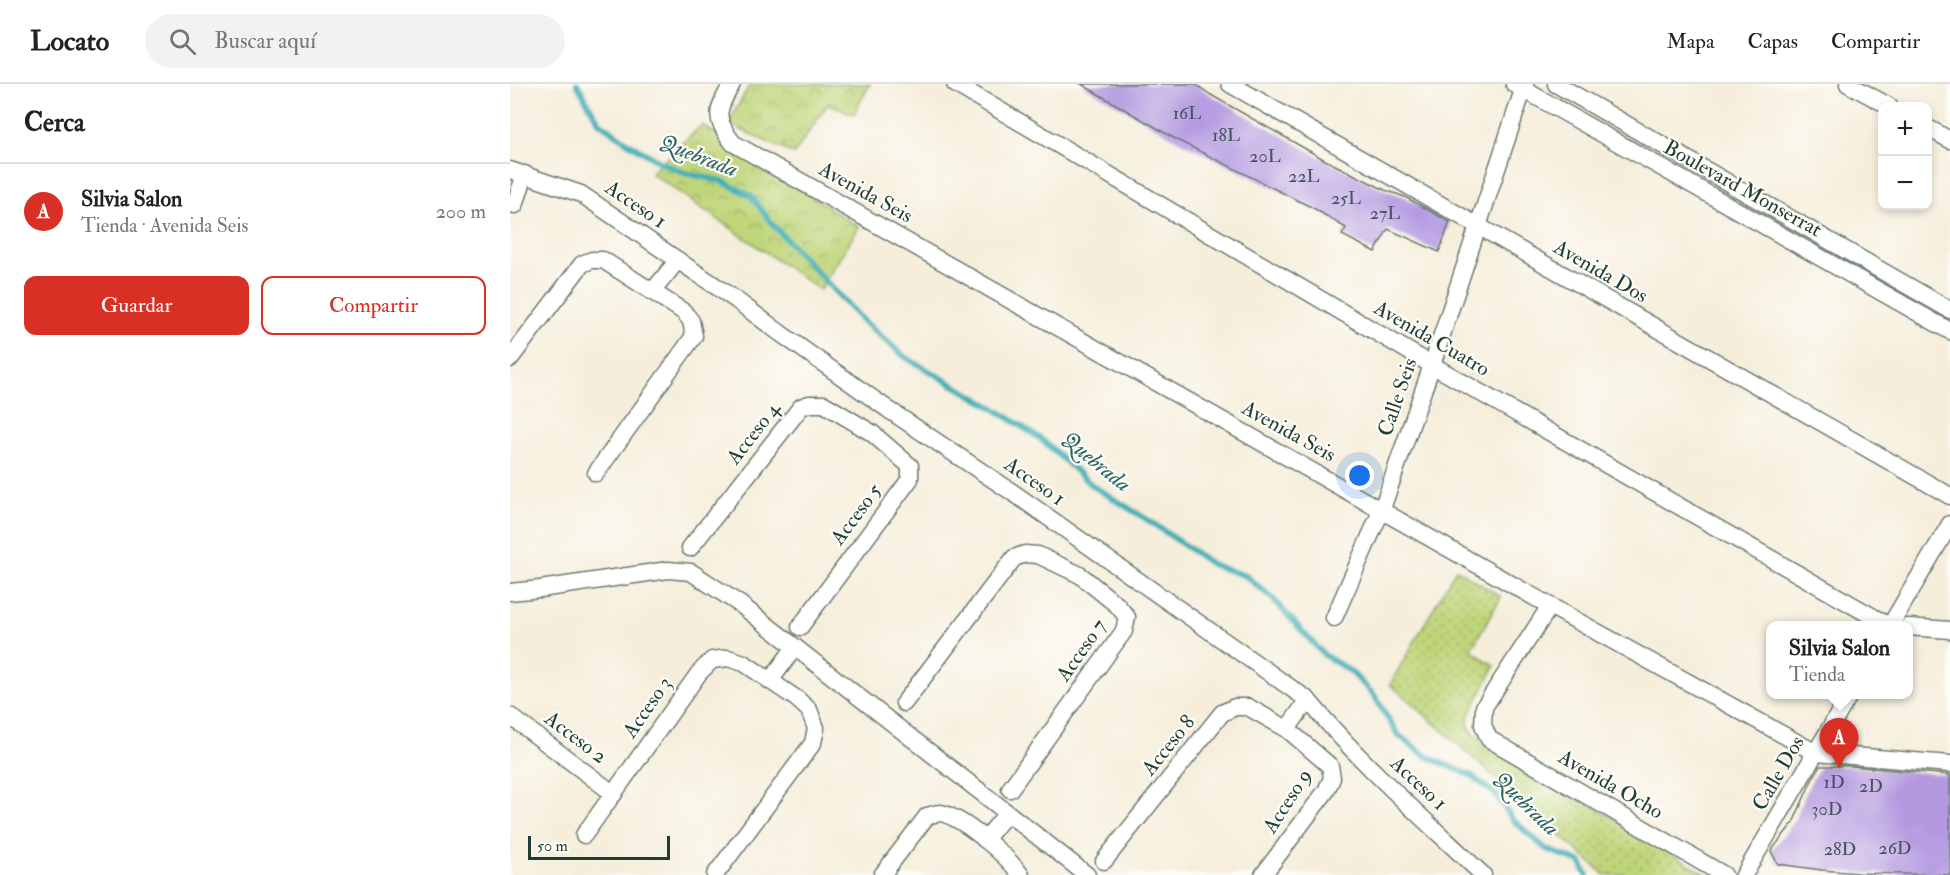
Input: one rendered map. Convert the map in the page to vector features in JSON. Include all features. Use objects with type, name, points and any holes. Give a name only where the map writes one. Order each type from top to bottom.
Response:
[{"type":"street","name":"Avenida Seis","points":[[732,84],[720,107],[722,128],[733,143],[1550,606],[1816,753],[1950,764]]},
{"type":"street","name":"Avenida Cuatro","points":[[955,84],[1432,365],[1880,621]]},
{"type":"street","name":"Avenida Dos","points":[[1230,84],[1950,496]]},
{"type":"street","name":"Boulevard Monserrat","points":[[1556,84],[1950,310]]},
{"type":"street","points":[[1848,84],[1882,102]]},
{"type":"street","name":"Calle Seis","points":[[1334,618],[1382,509],[1479,226],[1521,86]]},
{"type":"street","name":"Boulevard Monserrat","points":[[1521,86],[1950,331]]},
{"type":"street","points":[[1932,130],[1950,140]]},
{"type":"street","name":"Acceso 1","points":[[510,204],[515,205],[518,172],[581,194],[678,260],[889,410],[1015,494],[1308,700],[1367,765],[1484,875]]},
{"type":"street","points":[[510,359],[582,264],[592,260],[603,260],[684,312],[691,321],[694,336],[596,473]]},
{"type":"street","points":[[652,292],[678,260]]},
{"type":"street","name":"Acceso 4","points":[[690,548],[801,407],[809,404],[824,404],[872,433]]},
{"type":"street","points":[[872,433],[889,410]]},
{"type":"street","name":"Acceso 5","points":[[800,627],[910,479],[910,466],[872,433]]},
{"type":"street","points":[[1892,621],[1950,524]]},
{"type":"street","points":[[1080,575],[1097,552]]},
{"type":"street","name":"Acceso 7","points":[[904,703],[1014,558],[1025,554],[1038,555],[1080,575],[1127,617],[1124,631],[1010,789]]},
{"type":"street","points":[[510,592],[668,570],[691,572],[795,647],[1087,875]]},
{"type":"street","name":"Avenida Ocho","points":[[1550,606],[1485,707],[1483,725],[1489,739],[1724,875]]},
{"type":"street","points":[[1913,627],[1950,630]]},
{"type":"street","points":[[715,875],[813,743],[816,728],[809,710],[770,681],[795,647]]},
{"type":"street","name":"Acceso 3","points":[[584,835],[699,673],[712,660],[728,658],[744,663],[770,681]]},
{"type":"street","name":"Calle Dos","points":[[1744,875],[1847,699]]},
{"type":"street","points":[[1287,729],[1308,700]]},
{"type":"street","name":"Acceso 8","points":[[1104,861],[1222,713],[1235,707],[1248,707],[1287,729]]},
{"type":"street","name":"Acceso 2","points":[[510,716],[614,794]]},
{"type":"street","name":"Acceso 9","points":[[1263,875],[1326,791],[1332,778],[1330,766],[1287,729]]},
{"type":"street","points":[[882,875],[927,816],[938,813],[954,818],[985,840],[1011,862],[1021,875]]},
{"type":"street","points":[[985,840],[1006,813]]},
{"type":"green space","points":[[750,84],[870,84],[854,114],[828,104],[794,154],[728,124]]},
{"type":"green space","points":[[702,125],[859,227],[820,290],[651,173]]},
{"type":"green space","points":[[1456,569],[1501,597],[1471,650],[1495,666],[1469,716],[1468,725],[1473,733],[1707,875],[1605,875],[1390,684]]},
{"type":"building","points":[[1081,84],[1195,84],[1325,160],[1385,190],[1405,197],[1450,222],[1439,252],[1388,229],[1375,252],[1342,235],[1346,228],[1315,209],[1179,141]]},
{"type":"building","points":[[1820,766],[1850,766],[1950,775],[1950,875],[1858,873],[1778,864],[1771,851],[1793,823]]},
{"type":"waterway","name":"Quebrada","points":[[577,84],[599,122],[627,142],[658,161],[685,173],[722,181],[751,196],[773,225],[862,320],[905,357],[992,407],[1041,439],[1093,486],[1151,522],[1213,565],[1246,576],[1272,598],[1324,655],[1350,671],[1374,695],[1398,735],[1426,756],[1472,776],[1496,795],[1513,820],[1546,849],[1580,862],[1587,875]]},
{"type":"place","name":"Silvia Salon","points":[[1839,768]]}]
